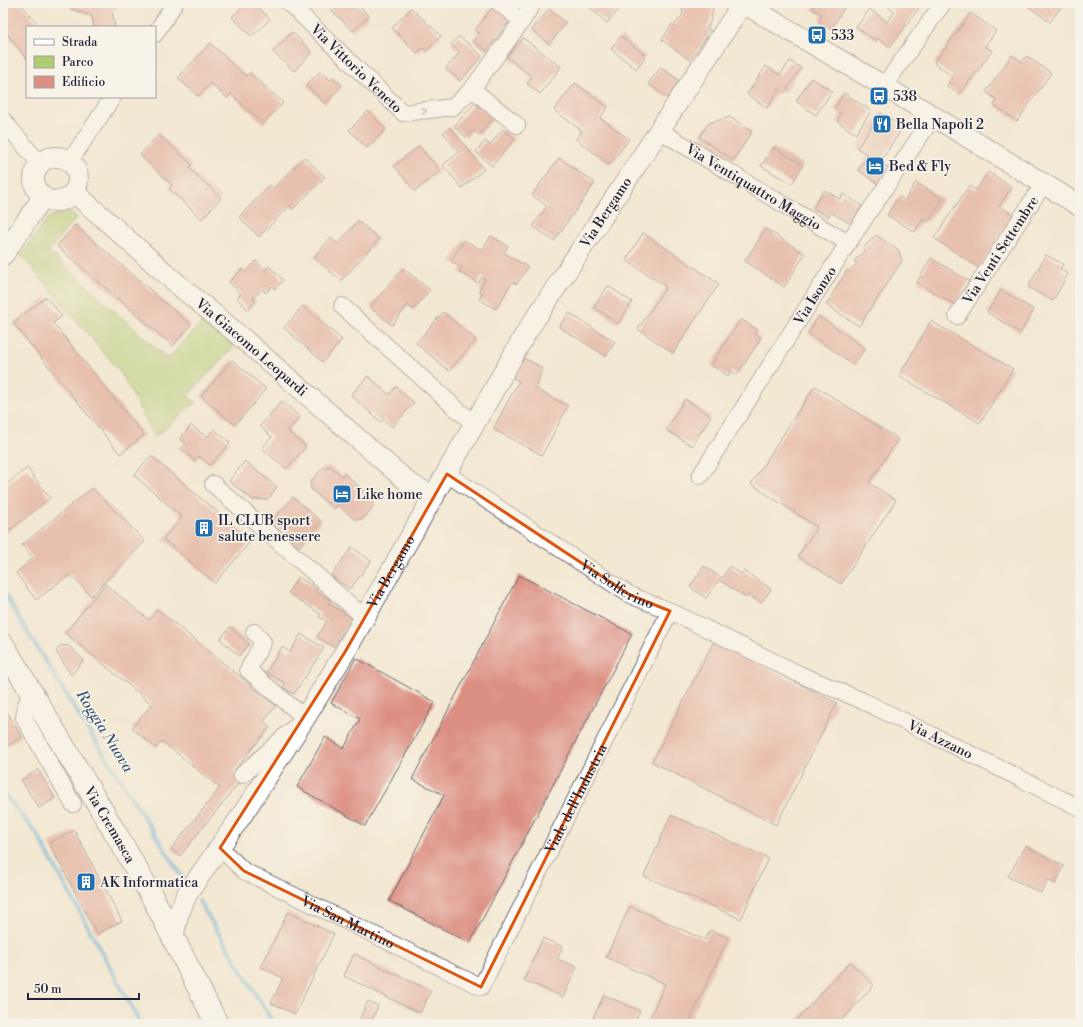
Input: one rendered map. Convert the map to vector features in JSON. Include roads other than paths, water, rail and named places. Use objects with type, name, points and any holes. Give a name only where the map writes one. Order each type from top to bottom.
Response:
[{"type":"main road","name":"Via Cremasca","points":[[3,645],[119,838],[154,900],[217,1024]]},
{"type":"street","points":[[156,32],[175,3]]},
{"type":"street","name":"Via Vittorio Veneto","points":[[289,3],[403,113],[453,108],[472,89],[522,21],[533,3]]},
{"type":"street","points":[[499,3],[522,21]]},
{"type":"street","points":[[743,3],[884,86],[1080,206]]},
{"type":"street","name":"Via Bergamo","points":[[173,937],[178,915],[187,894],[220,848],[305,718],[365,618],[530,327],[743,3]]},
{"type":"street","points":[[884,86],[943,3]]},
{"type":"street","points":[[472,89],[517,124]]},
{"type":"street","points":[[70,161],[112,98]]},
{"type":"street","name":"Via Isonzo","points":[[700,476],[848,243],[934,117]]},
{"type":"street","points":[[3,120],[40,164]]},
{"type":"street","name":"Via Ventiquattro Maggio","points":[[660,131],[848,243]]},
{"type":"street","points":[[56,156],[70,161],[77,170],[79,178],[78,186],[74,192],[69,197],[59,201],[52,201],[42,197],[36,188],[34,181],[34,174],[40,164],[49,158],[56,156]]},
{"type":"street","name":"Via Venti Settembre","points":[[957,316],[1044,183]]},
{"type":"street","name":"Via Giacomo Leopardi","points":[[74,192],[182,288],[409,483],[434,497]]},
{"type":"street","points":[[3,255],[42,197]]},
{"type":"street","points":[[342,306],[474,424]]},
{"type":"street","name":"Via Solferino","points":[[447,474],[630,595],[670,611],[799,674]]},
{"type":"street","points":[[213,484],[365,618]]},
{"type":"street","name":"Viale dell'Industria","points":[[481,987],[670,611]]},
{"type":"street","points":[[254,632],[263,642],[248,670],[305,718]]},
{"type":"street","name":"Via Azzano","points":[[799,674],[863,701],[1080,808]]},
{"type":"street","name":"Via Cremasca","points":[[32,691],[26,705],[24,718],[73,804]]},
{"type":"street","name":"Via Bergamo","points":[[242,775],[305,718]]},
{"type":"street","name":"Via San Martino","points":[[220,848],[244,870],[481,987]]},
{"type":"street","points":[[154,900],[168,901],[187,894]]},
{"type":"waterway","name":"Roggia Nuova","points":[[3,592],[65,693],[186,883]]},
{"type":"waterway","points":[[3,793],[37,834],[141,1024]]},
{"type":"waterway","name":"Roggia Nuova","points":[[199,901],[274,1024]]},
{"type":"place","name":"533","points":[[817,35]]},
{"type":"place","name":"538","points":[[879,96]]},
{"type":"place","name":"Bella Napoli 2","points":[[882,124]]},
{"type":"place","name":"Bed & Fly","points":[[875,166]]},
{"type":"place","name":"Like home","points":[[342,494]]},
{"type":"place","name":"IL CLUB sport salute benessere","points":[[204,528]]},
{"type":"place","name":"AK Informatica","points":[[86,882]]}]
